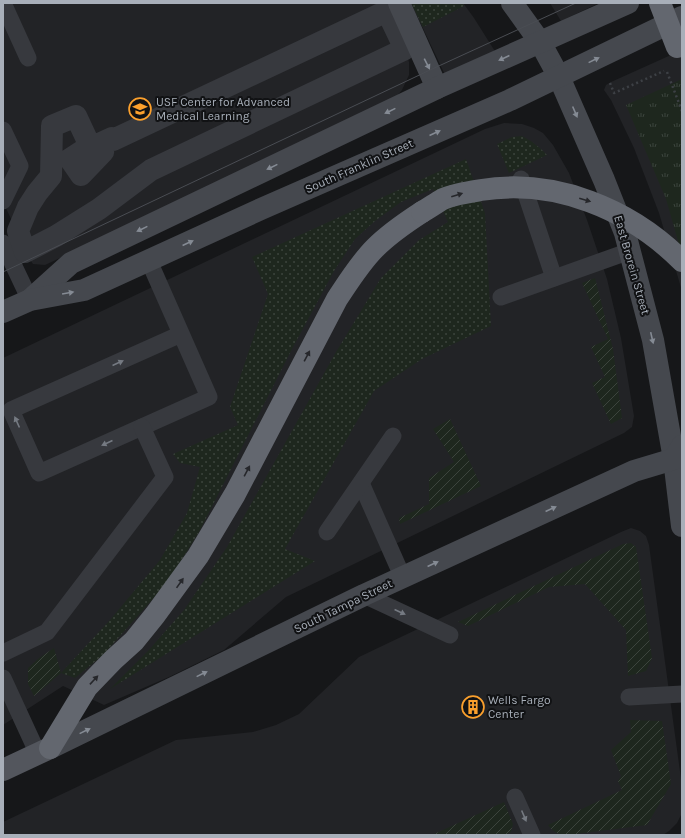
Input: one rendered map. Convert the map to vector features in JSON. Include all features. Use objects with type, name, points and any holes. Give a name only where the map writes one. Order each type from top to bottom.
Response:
[{"type":"highway","points":[[660,3],[682,60]]},
{"type":"highway","points":[[44,751],[87,687],[138,636],[198,556],[235,494],[337,299],[355,272],[374,249],[391,233],[444,199],[465,192],[522,187],[553,190],[593,202],[633,222],[670,249],[682,261]]},
{"type":"main road","name":"South Tampa Street","points":[[3,770],[44,751]]},
{"type":"street","points":[[399,3],[438,88]]},
{"type":"street","name":"East Brorein Street","points":[[512,3],[540,42],[559,77],[604,180],[625,233],[653,340],[679,457],[682,526]]},
{"type":"street","name":"South Franklin Street","points":[[30,300],[71,263],[438,88],[628,3]]},
{"type":"street","points":[[387,11],[405,49],[151,170],[98,209],[62,232],[25,252],[18,230],[28,207],[51,176],[52,126],[76,116],[90,146],[70,159],[81,175],[103,152],[99,144],[112,138],[113,140],[387,11]]},
{"type":"street","name":"South Franklin Street","points":[[3,312],[30,300],[84,290],[261,209],[510,100],[682,17]]},
{"type":"street","name":"South Tampa Street","points":[[44,751],[364,595],[634,471],[679,457]]},
{"type":"lane","points":[[3,3],[28,58]]},
{"type":"lane","points":[[3,130],[20,166],[3,201]]},
{"type":"lane","points":[[521,179],[554,278]]},
{"type":"lane","points":[[3,243],[30,300]]},
{"type":"lane","points":[[501,297],[630,251]]},
{"type":"lane","points":[[149,261],[209,397],[39,473],[12,410],[181,334]]},
{"type":"lane","points":[[3,653],[48,632],[165,477],[142,427]]},
{"type":"lane","points":[[327,532],[393,436]]},
{"type":"lane","points":[[361,483],[403,578]]},
{"type":"lane","points":[[364,595],[450,635]]},
{"type":"lane","points":[[3,678],[44,751]]},
{"type":"lane","points":[[629,697],[682,694]]},
{"type":"lane","points":[[516,797],[532,835]]},
{"type":"path","points":[[610,83],[614,93],[666,70],[682,111]]},
{"type":"shaded area","name":"USF Center for Advanced Medical Learning","points":[[3,3],[384,3],[405,49],[409,62],[409,75],[402,90],[391,103],[45,265],[33,264],[28,257],[3,202]]},
{"type":"shaded area","points":[[411,3],[463,3],[496,53],[446,77]]},
{"type":"shaded area","points":[[550,3],[599,3],[561,21]]},
{"type":"shaded area","points":[[682,50],[682,291],[659,213],[634,148],[611,100],[604,90],[606,85],[611,82]]},
{"type":"shaded area","points":[[504,123],[522,124],[543,133],[553,145],[569,173],[607,279],[621,338],[634,416],[632,427],[624,433],[286,597],[224,650],[169,677],[104,705],[63,686],[3,725],[3,358],[485,129]]},
{"type":"shaded area","name":"Wells Fargo Center","points":[[631,528],[640,531],[646,536],[649,545],[682,786],[682,813],[677,823],[663,835],[3,835],[3,822],[176,740],[253,732],[276,725],[299,714],[359,657]]},
{"type":"green space","points":[[411,3],[463,3],[464,6],[423,27]]},
{"type":"green space","points":[[682,79],[682,255],[666,199],[626,105]]},
{"type":"green space","points":[[522,136],[535,144],[547,155],[509,173],[497,144],[512,137]]},
{"type":"green space","points":[[466,159],[485,213],[491,326],[422,359],[374,391],[285,549],[315,561],[110,689],[148,651],[184,610],[227,547],[336,352],[381,278],[419,240],[448,222],[433,189],[401,202],[375,221],[355,239],[334,271],[292,349],[199,532],[167,583],[103,655],[75,678],[61,673],[110,620],[160,560],[187,513],[200,467],[180,463],[173,454],[238,425],[230,407],[268,294],[252,257]]},
{"type":"green space","points":[[595,278],[613,349],[622,418],[611,424],[592,383],[605,377],[591,347],[608,339],[582,283]]},
{"type":"green space","points":[[450,419],[481,486],[400,524],[399,518],[429,504],[429,478],[454,462],[433,429]]},
{"type":"green space","points":[[631,543],[636,547],[652,658],[646,671],[628,676],[626,630],[585,584],[549,587],[468,626],[458,622],[623,544]]},
{"type":"green space","points":[[54,648],[61,673],[34,696],[28,684],[28,668],[39,658]]},
{"type":"green space","points":[[630,720],[662,721],[671,784],[647,825],[568,835],[559,834],[552,830],[548,825],[622,790],[618,781],[621,776],[611,750],[631,732]]},
{"type":"green space","points":[[504,802],[513,824],[511,832],[506,835],[432,835]]},
{"type":"tram line","points":[[3,272],[430,70],[576,3]]},
{"type":"place","name":"USF Center for Advanced Medical Learning","points":[[140,109]]},
{"type":"place","name":"Wells Fargo Center","points":[[473,707]]}]
